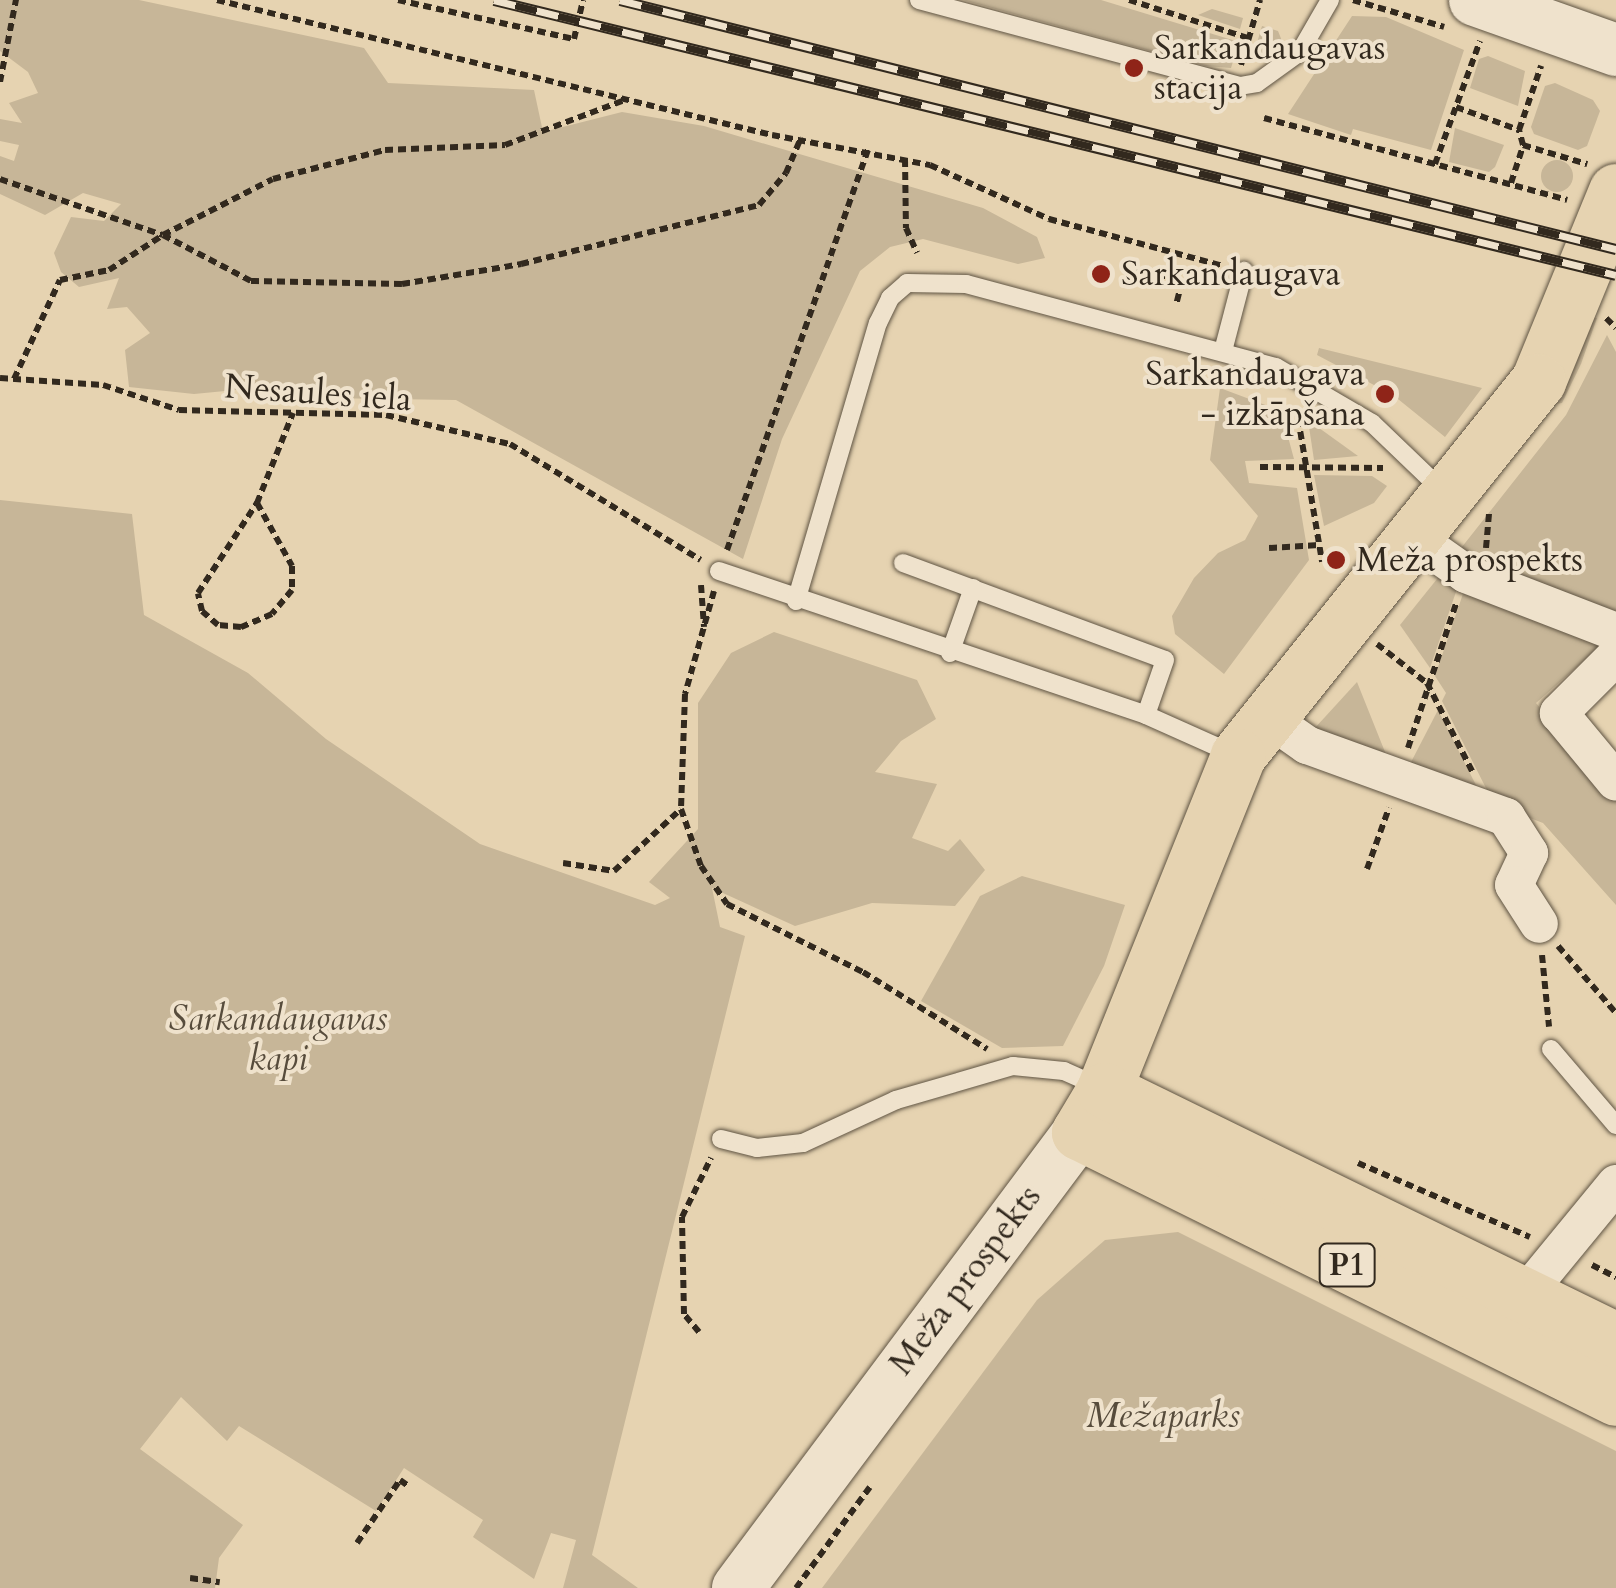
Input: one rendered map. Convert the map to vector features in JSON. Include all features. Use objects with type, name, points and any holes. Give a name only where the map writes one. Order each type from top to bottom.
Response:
[{"type":"main road","name":"Meža prospekts","points":[[1092,1111],[1252,737],[1451,511],[1538,381],[1593,186]]},
{"type":"main road","name":"P1","points":[[1092,1111],[1524,1296],[1616,1340]]},
{"type":"main road","name":"P1","points":[[1092,1111],[1616,1398]]},
{"type":"street","points":[[1478,20],[1616,50]]},
{"type":"street","points":[[1451,511],[1476,578],[1616,632]]},
{"type":"street","points":[[1616,656],[1558,712],[1616,782]]},
{"type":"street","points":[[1252,737],[1307,744],[1506,816],[1529,854],[1514,885],[1539,924]]},
{"type":"street","name":"Meža prospekts","points":[[738,1588],[1092,1111]]},
{"type":"street","points":[[1524,1296],[1616,1184]]},
{"type":"lane","points":[[919,0],[1240,86],[1257,83],[1300,52],[1330,0]]},
{"type":"lane","points":[[1223,351],[1244,270]]},
{"type":"lane","points":[[796,601],[878,324],[890,298],[908,283],[966,284],[1276,367],[1330,395],[1397,443],[1451,511]]},
{"type":"lane","points":[[903,563],[1165,660],[1146,715]]},
{"type":"lane","points":[[719,572],[796,601],[1146,715],[1252,737]]},
{"type":"lane","points":[[950,652],[973,588]]},
{"type":"lane","points":[[1551,1049],[1616,1125]]},
{"type":"lane","points":[[720,1139],[758,1148],[803,1143],[896,1100],[1013,1066],[1064,1071],[1092,1111]]},
{"type":"path","points":[[0,82],[16,0]]},
{"type":"path","points":[[217,0],[625,100],[905,158],[1049,220],[1244,270]]},
{"type":"path","points":[[398,0],[574,40],[583,0]]},
{"type":"path","points":[[1129,0],[1248,38]]},
{"type":"path","points":[[1240,86],[1248,38],[1260,0]]},
{"type":"path","points":[[1434,164],[1456,108],[1478,20]]},
{"type":"path","points":[[1511,183],[1523,144],[1519,130],[1543,60]]},
{"type":"path","points":[[14,379],[60,280],[109,270],[163,235],[274,180],[385,150],[506,145],[625,100]]},
{"type":"path","points":[[1456,108],[1519,130]]},
{"type":"path","points":[[1264,118],[1511,183],[1593,186]]},
{"type":"path","points":[[0,180],[163,235],[251,281],[402,284],[521,264],[759,205],[786,173],[801,137]]},
{"type":"path","points":[[1523,144],[1593,186]]},
{"type":"path","points":[[868,150],[719,572],[684,694],[681,810],[700,866],[726,904],[863,972],[1013,1066]]},
{"type":"path","points":[[905,158],[906,228],[917,253]]},
{"type":"path","points":[[1124,284],[1132,269],[1182,282],[1176,305]]},
{"type":"path","name":"Nesaules iela","points":[[0,378],[103,386],[180,410],[386,415],[510,444],[719,572]]},
{"type":"path","points":[[1295,400],[1322,562]]},
{"type":"path","points":[[258,503],[292,566],[292,590],[272,614],[240,627],[218,625],[202,612],[198,592],[258,503],[293,413]]},
{"type":"path","points":[[1260,467],[1384,468]]},
{"type":"path","points":[[1367,869],[1427,683],[1476,578],[1451,511]]},
{"type":"path","points":[[1269,548],[1319,544]]},
{"type":"path","points":[[699,558],[704,633]]},
{"type":"path","points":[[1374,642],[1427,683],[1494,812]]},
{"type":"path","points":[[564,863],[614,871],[681,810]]},
{"type":"path","points":[[1539,924],[1616,1013]]},
{"type":"path","points":[[1539,924],[1551,1049]]},
{"type":"path","points":[[700,1332],[684,1314],[682,1217],[720,1139]]},
{"type":"path","points":[[357,1543],[400,1480],[407,1485]]},
{"type":"path","points":[[190,1578],[220,1582]]},
{"type":"green space","points":[[0,0],[139,0],[364,48],[388,83],[534,90],[543,132],[622,112],[704,126],[983,208],[1037,237],[1045,258],[1018,264],[923,239],[890,247],[860,271],[782,439],[743,559],[456,400],[324,398],[265,387],[194,394],[129,387],[125,350],[150,333],[127,307],[107,309],[119,278],[79,287],[61,272],[54,253],[71,217],[104,221],[121,204],[83,193],[45,215],[0,194],[0,156],[14,161],[19,145],[0,141],[0,119],[22,123],[9,103],[38,93],[28,72],[0,51]]},
{"type":"green space","points":[[963,0],[1101,0],[1239,42],[1231,68],[1206,66]]},
{"type":"green space","points":[[1212,9],[1243,18],[1240,29],[1198,15]]},
{"type":"green space","points":[[1352,16],[1386,17],[1464,50],[1431,150],[1353,129],[1351,135],[1288,114]]},
{"type":"green space","points":[[1262,26],[1278,31],[1282,41],[1277,52],[1251,63]]},
{"type":"green space","points":[[1488,56],[1525,71],[1518,106],[1470,88],[1479,59]]},
{"type":"green space","points":[[1555,83],[1593,100],[1600,111],[1587,146],[1578,150],[1534,134],[1531,127],[1545,86]]},
{"type":"green space","points":[[1455,128],[1504,145],[1495,167],[1489,172],[1449,162]]},
{"type":"green space","points":[[1557,160],[1569,164],[1573,176],[1569,188],[1557,192],[1545,188],[1541,176],[1545,164]]},
{"type":"green space","points":[[1592,317],[1597,318],[1581,364],[1562,403],[1555,404]]},
{"type":"green space","points":[[1607,335],[1616,352],[1616,619],[1458,552],[1566,415]]},
{"type":"green space","points":[[1319,348],[1482,388],[1445,437],[1393,395],[1317,355]]},
{"type":"green space","points":[[1220,388],[1281,411],[1294,459],[1245,461],[1249,483],[1297,488],[1309,560],[1224,674],[1175,634],[1172,616],[1194,578],[1218,553],[1245,540],[1258,516],[1210,460]]},
{"type":"green space","points":[[1308,420],[1358,456],[1314,460]]},
{"type":"green space","points":[[1314,475],[1372,476],[1387,486],[1374,503],[1324,526]]},
{"type":"green space","name":"Sarkandaugavas kapi","points":[[0,500],[132,514],[144,615],[248,673],[326,739],[480,844],[655,905],[670,898],[649,882],[698,829],[698,703],[731,653],[774,632],[917,680],[936,719],[901,741],[875,772],[937,784],[912,838],[948,851],[960,839],[985,870],[955,906],[872,903],[795,926],[712,888],[720,927],[745,936],[592,1555],[638,1588],[563,1588],[576,1540],[551,1533],[534,1579],[473,1537],[483,1520],[404,1468],[376,1511],[239,1426],[227,1441],[181,1397],[140,1449],[243,1525],[219,1558],[215,1588],[0,1588]]},
{"type":"green space","points":[[1441,574],[1459,583],[1430,668],[1400,625]]},
{"type":"green space","points":[[1466,585],[1595,633],[1597,649],[1536,703],[1616,799],[1616,905],[1543,823],[1494,804],[1442,701],[1446,693],[1435,676]]},
{"type":"green space","points":[[1357,682],[1387,757],[1314,729]]},
{"type":"green space","points":[[1438,710],[1481,795],[1409,766]]},
{"type":"green space","points":[[1022,876],[1125,905],[1104,966],[1063,1046],[1002,1048],[921,1001],[980,896]]},
{"type":"green space","name":"Mežaparks","points":[[1178,1232],[1616,1451],[1616,1588],[822,1588],[1037,1300],[1105,1240]]},
{"type":"railway","points":[[494,0],[1616,275]]},
{"type":"railway","points":[[620,0],[1616,249]]},
{"type":"place","name":"Sarkandaugavas stacija","points":[[1134,68]]},
{"type":"place","name":"Sarkandaugava","points":[[1101,274]]},
{"type":"place","name":"Sarkandaugava - izkāpšana","points":[[1385,394]]},
{"type":"place","name":"Meža prospekts","points":[[1336,560]]}]
